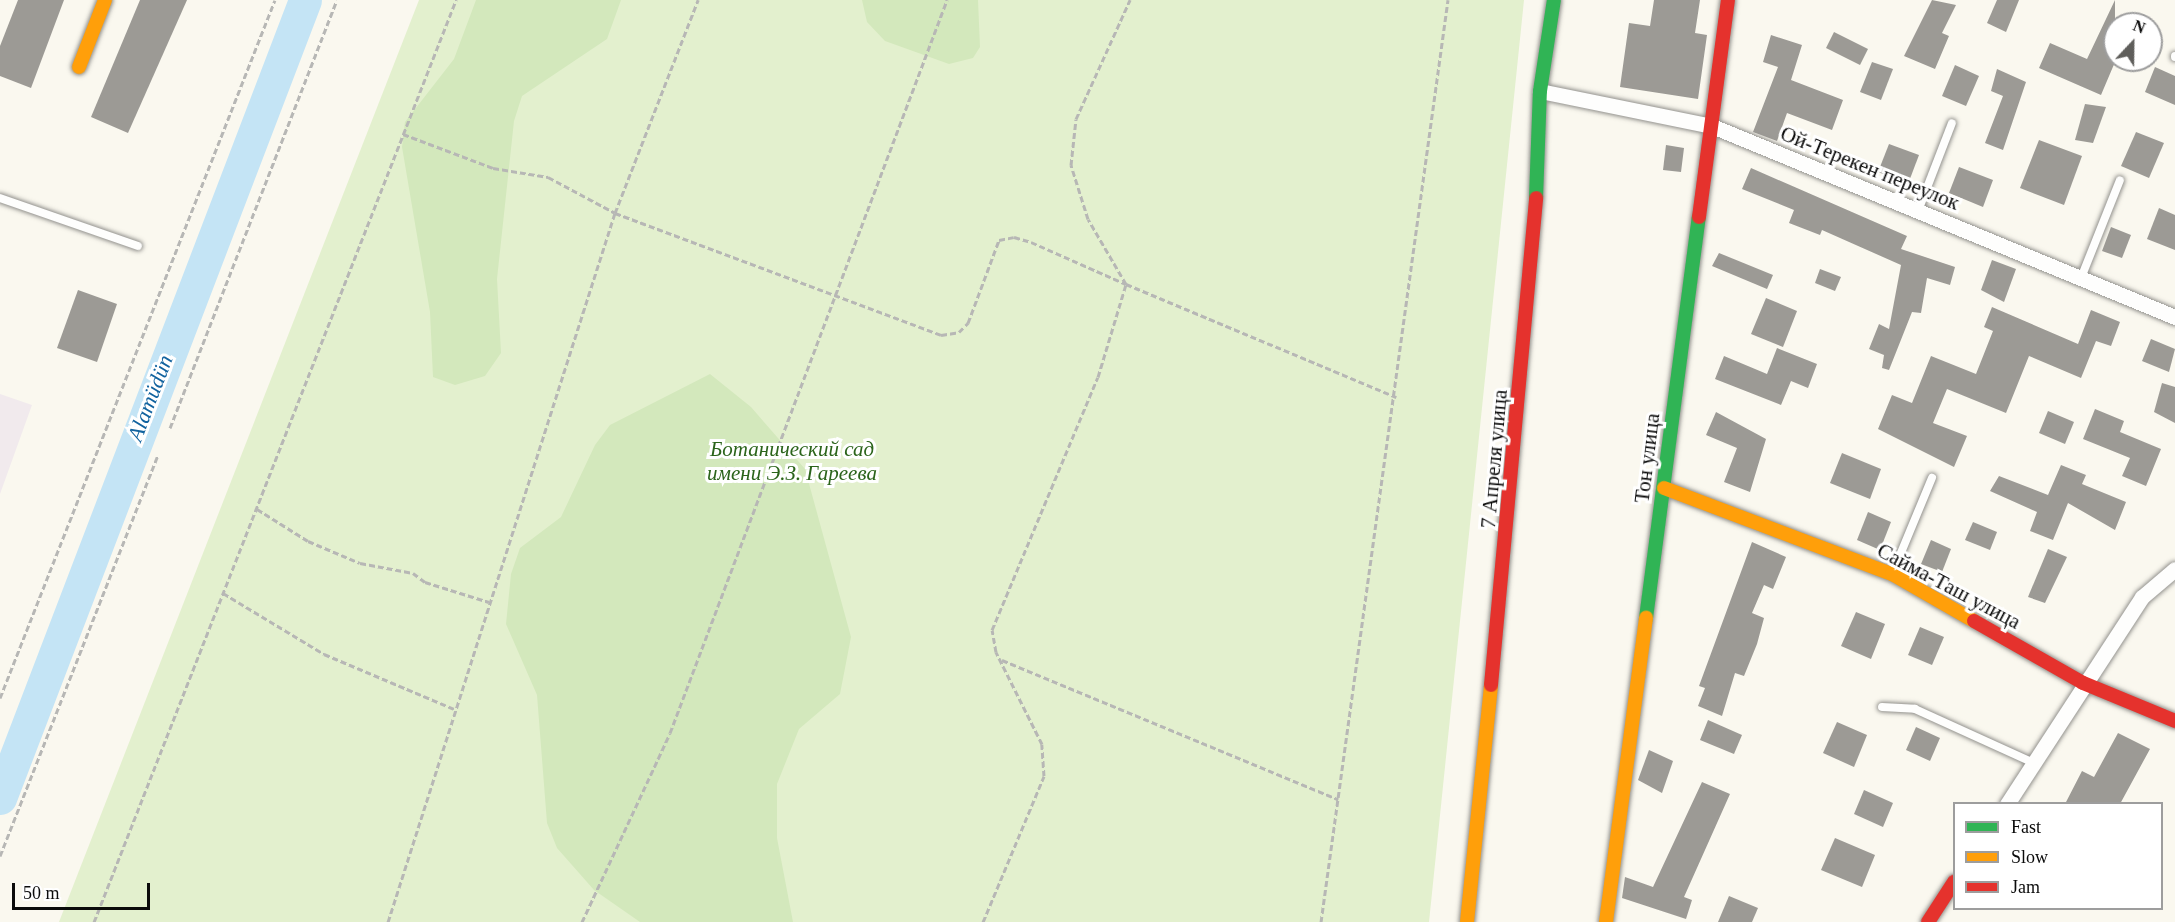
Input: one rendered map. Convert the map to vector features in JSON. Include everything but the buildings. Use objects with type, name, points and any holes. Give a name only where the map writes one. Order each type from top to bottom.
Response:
[{"type":"street","points":[[79,68],[105,0]]},
{"type":"street","name":"7 Апреля улица","points":[[1467,922],[1532,283],[1540,91],[1554,0]]},
{"type":"street","name":"Тон улица","points":[[1606,922],[1728,0]]},
{"type":"street","name":"Ой-Терекен переулок","points":[[1540,91],[1712,126],[2081,278],[2174,313]]},
{"type":"street","name":"Сайма-Таш улица","points":[[1665,488],[1892,574],[2083,683],[2175,721]]},
{"type":"street","points":[[2008,802],[2083,683],[2142,597],[2175,569]]},
{"type":"street","points":[[1928,922],[1953,884]]},
{"type":"lane","points":[[1918,211],[1952,123]]},
{"type":"lane","points":[[2081,278],[2120,180]]},
{"type":"lane","points":[[0,198],[138,246]]},
{"type":"lane","points":[[1892,574],[1932,478]]},
{"type":"lane","points":[[1882,707],[1915,709],[2034,763]]},
{"type":"path","points":[[0,698],[275,0]]},
{"type":"path","points":[[170,428],[337,0]]},
{"type":"path","points":[[94,922],[456,0]]},
{"type":"path","points":[[388,922],[454,709],[615,213],[698,0]]},
{"type":"path","points":[[582,922],[670,733],[947,0]]},
{"type":"path","points":[[983,922],[1044,776],[1042,744],[1000,660],[992,630],[1098,376],[1125,284],[1088,219],[1071,165],[1076,119],[1130,0]]},
{"type":"path","points":[[1321,922],[1396,397],[1448,0]]},
{"type":"path","points":[[403,134],[493,168],[548,177],[615,213],[941,335],[959,332],[968,323],[991,252],[999,240],[1014,237],[1396,397]]},
{"type":"path","points":[[0,856],[158,455]]},
{"type":"path","points":[[257,508],[308,541],[360,562],[413,573],[489,602]]},
{"type":"path","points":[[223,593],[324,654],[454,709]]},
{"type":"path","points":[[1000,660],[1338,799]]},
{"type":"shaded area","points":[[0,394],[32,405],[0,494]]},
{"type":"green space","name":"Ботанический сад имени Э.З. Гареева","points":[[419,0],[1524,0],[1429,922],[59,922]]},
{"type":"green space","points":[[476,0],[621,0],[607,39],[522,96],[514,121],[497,279],[501,353],[485,376],[455,385],[433,377],[430,312],[402,147],[405,122],[454,59]]},
{"type":"green space","points":[[862,0],[978,0],[980,47],[973,58],[949,64],[885,41],[867,22]]},
{"type":"green space","points":[[710,374],[751,407],[805,469],[851,637],[840,694],[799,729],[777,784],[777,838],[793,922],[640,922],[594,890],[557,848],[547,823],[537,695],[506,624],[511,574],[520,548],[561,517],[595,445],[610,425]]},
{"type":"waterway","name":"Alamüdün","points":[[0,798],[305,0]]},
{"type":"traffic: fast","points":[[1536,198],[1540,91],[1554,0]]},
{"type":"traffic: fast","points":[[1646,618],[1699,217]]},
{"type":"traffic: slow","points":[[79,67],[105,0]]},
{"type":"traffic: slow","points":[[1664,488],[1892,574],[1974,621]]},
{"type":"traffic: slow","points":[[1606,922],[1646,618]]},
{"type":"traffic: slow","points":[[1467,922],[1491,685]]},
{"type":"traffic: jam","points":[[1699,217],[1728,0]]},
{"type":"traffic: jam","points":[[1491,685],[1536,198]]},
{"type":"traffic: jam","points":[[1974,621],[2083,683],[2175,721]]},
{"type":"traffic: jam","points":[[1928,922],[1953,884]]}]
